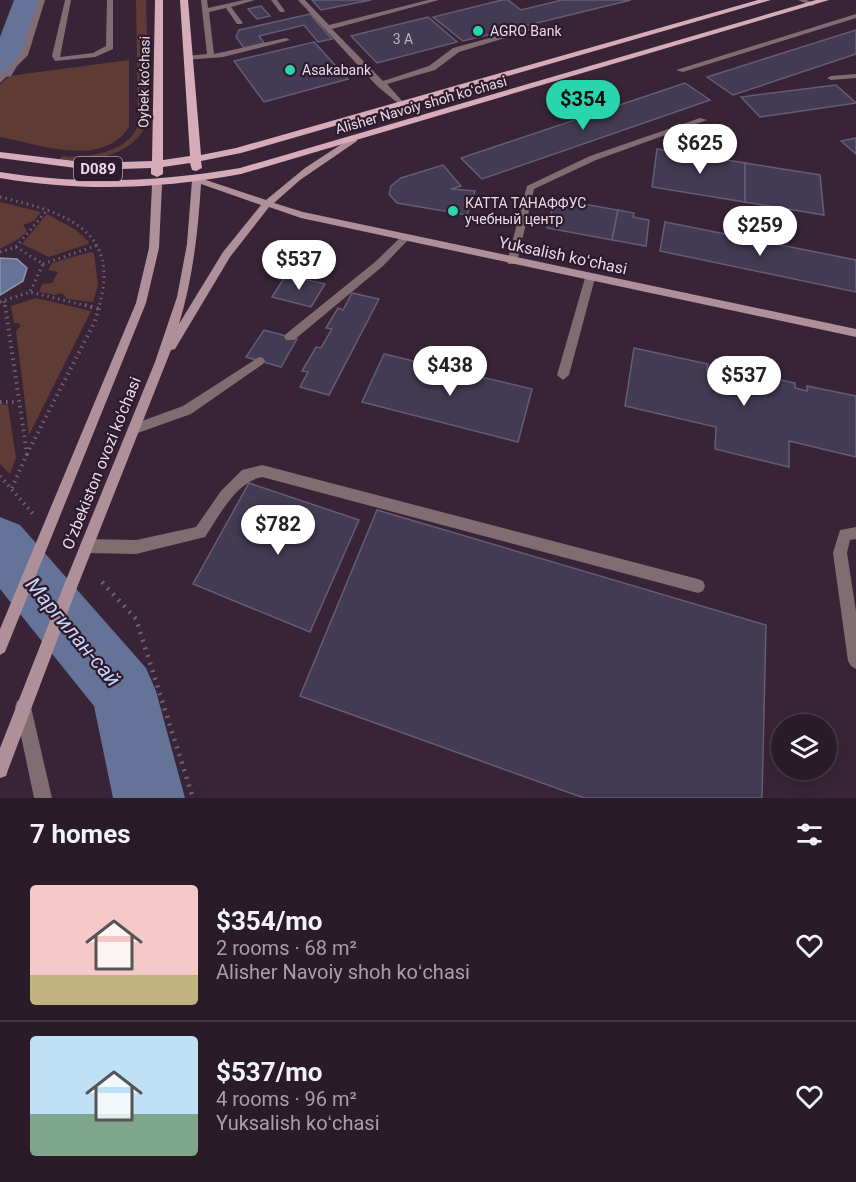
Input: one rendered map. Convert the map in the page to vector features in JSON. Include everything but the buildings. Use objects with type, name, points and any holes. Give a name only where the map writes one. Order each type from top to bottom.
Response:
[{"type":"main road","name":"Oybek ko‘chasi","points":[[157,165],[159,0]]},
{"type":"main road","points":[[184,0],[196,159]]},
{"type":"main road","name":"Alisher Navoiy shoh koʻchasi","points":[[196,159],[237,151],[767,0]]},
{"type":"main road","name":"Alisher Navoiy shoh koʻchasi","points":[[157,184],[197,180],[277,162],[825,0]]},
{"type":"main road","points":[[161,362],[234,245],[266,205],[302,174],[354,139]]},
{"type":"main road","name":"D089","points":[[0,155],[53,165],[94,169],[157,165],[196,159]]},
{"type":"main road","name":"O'zbekiston ovozi ko'chasi","points":[[0,770],[71,585],[161,362],[186,276],[192,244],[197,180],[196,159]]},
{"type":"main road","name":"O'zbekiston ovozi ko'chasi","points":[[0,646],[141,303],[154,248],[157,165]]},
{"type":"main road","name":"D089","points":[[0,175],[38,183],[83,186],[157,184]]},
{"type":"main road","name":"Yuksalish koʻchasi","points":[[197,180],[266,205],[405,238],[856,333]]},
{"type":"street","points":[[0,81],[24,55],[42,0]]},
{"type":"street","points":[[68,0],[56,56],[58,59],[94,55],[110,47],[110,0]]},
{"type":"street","points":[[204,0],[211,56]]},
{"type":"street","points":[[206,11],[252,0]]},
{"type":"street","points":[[274,0],[282,10]]},
{"type":"street","points":[[301,0],[400,103]]},
{"type":"street","points":[[326,28],[436,0]]},
{"type":"street","points":[[801,0],[812,4]]},
{"type":"street","points":[[228,7],[240,23]]},
{"type":"street","points":[[680,70],[856,16]]},
{"type":"street","points":[[380,84],[432,68],[456,50],[527,30]]},
{"type":"street","points":[[189,58],[211,56],[286,40]]},
{"type":"street","points":[[831,78],[856,76]]},
{"type":"street","points":[[512,262],[530,189],[556,173],[630,144],[703,120]]},
{"type":"street","points":[[290,337],[379,264],[405,238]]},
{"type":"street","points":[[563,375],[590,278]]},
{"type":"street","points":[[135,429],[187,410],[259,361]]},
{"type":"street","points":[[87,546],[136,548],[200,532],[226,495],[247,474],[262,471],[698,586]]},
{"type":"street","points":[[856,532],[844,536],[840,553],[856,661]]},
{"type":"street","points":[[24,707],[43,798]]},
{"type":"path","points":[[0,197],[64,215],[98,245],[107,269],[99,309],[12,488]]},
{"type":"path","points":[[0,252],[16,247],[48,209]]},
{"type":"path","points":[[30,292],[43,264],[98,245]]},
{"type":"path","points":[[16,247],[43,264]]},
{"type":"path","points":[[27,454],[2,302],[30,292],[99,309]]},
{"type":"path","points":[[0,402],[18,402]]},
{"type":"path","points":[[0,476],[48,531]]},
{"type":"path","points":[[102,582],[136,619],[193,798]]},
{"type":"shaded area","points":[[136,0],[146,0],[149,112],[138,114]]},
{"type":"shaded area","points":[[129,60],[129,127],[117,140],[103,147],[69,150],[0,137],[0,85],[9,76]]},
{"type":"shaded area","points":[[148,118],[143,130],[135,140],[113,154],[85,160],[59,160],[62,156],[97,154],[120,146],[136,130],[139,119]]},
{"type":"shaded area","points":[[0,202],[41,212],[34,221],[23,225],[27,231],[24,234],[0,249]]},
{"type":"shaded area","points":[[47,214],[76,230],[89,242],[88,244],[49,257],[22,244]]},
{"type":"shaded area","points":[[90,252],[94,253],[98,285],[93,302],[67,299],[62,293],[55,295],[39,292],[42,284],[52,283],[58,272],[48,270],[52,263]]},
{"type":"shaded area","points":[[36,298],[91,311],[29,435],[16,331],[20,327],[19,323],[14,323],[11,306]]},
{"type":"shaded area","points":[[0,404],[8,405],[16,458],[10,474],[0,464]]},
{"type":"water","points":[[0,258],[17,259],[27,268],[23,281],[0,295]]},
{"type":"waterway","name":"Маргилан-сай","points":[[0,69],[8,56],[28,0]]},
{"type":"waterway","name":"Маргилан-сай","points":[[0,544],[123,691],[149,798]]},
{"type":"place","name":"AGRO Bank","points":[[478,31]]},
{"type":"place","name":"Asakabank","points":[[290,70]]},
{"type":"place","name":"КАТТА ТАНАФФУС учебный центр","points":[[453,211]]}]
